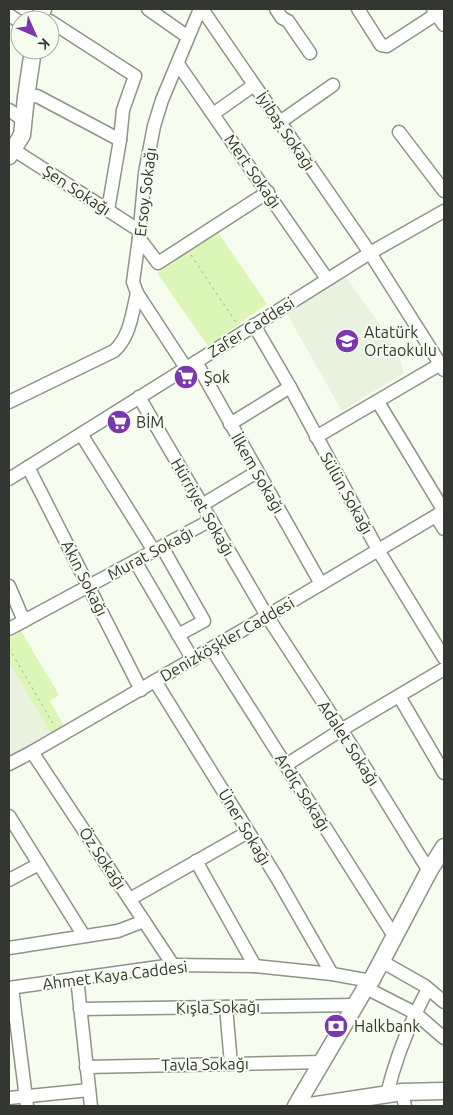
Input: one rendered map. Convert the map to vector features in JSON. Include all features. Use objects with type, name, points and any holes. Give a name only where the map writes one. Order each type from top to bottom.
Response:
[{"type":"main road","points":[[11,153],[22,134],[25,121],[26,96],[31,60]]},
{"type":"main road","points":[[303,1106],[371,985],[394,936],[444,847]]},
{"type":"main road","points":[[296,1106],[371,985]]},
{"type":"main road","points":[[310,1106],[398,1098],[444,1091]]},
{"type":"street","points":[[148,9],[188,36]]},
{"type":"street","name":"Ersoy Sokağı","points":[[191,365],[137,293],[132,282],[145,173],[154,126],[162,100],[201,9]]},
{"type":"street","name":"İyibaş Sokağı","points":[[201,9],[370,253],[443,365]]},
{"type":"street","points":[[276,9],[282,18],[288,21],[310,53]]},
{"type":"street","points":[[358,9],[381,45],[386,46],[438,10],[444,25]]},
{"type":"street","points":[[60,27],[136,76],[123,110],[108,210]]},
{"type":"street","name":"Mert Sokağı","points":[[178,64],[327,279]]},
{"type":"street","points":[[212,114],[254,84]]},
{"type":"street","points":[[280,122],[332,85]]},
{"type":"street","points":[[26,96],[37,96],[120,140]]},
{"type":"street","points":[[9,110],[25,121]]},
{"type":"street","points":[[399,132],[444,191]]},
{"type":"street","name":"Şen Sokağı","points":[[11,153],[108,210],[139,235],[158,263],[185,246]]},
{"type":"street","points":[[185,246],[268,192]]},
{"type":"street","name":"Zafer Caddesi","points":[[9,479],[327,279],[444,210]]},
{"type":"street","points":[[9,401],[114,351],[126,337],[137,293]]},
{"type":"street","name":"Sülün Sokağı","points":[[254,325],[290,387],[378,550],[444,658]]},
{"type":"street","name":"İlkem Sokağı","points":[[191,365],[230,424],[321,584]]},
{"type":"street","points":[[316,437],[443,365]]},
{"type":"street","points":[[230,424],[290,387]]},
{"type":"street","name":"Hürriyet Sokağı","points":[[139,397],[267,616]]},
{"type":"street","points":[[378,402],[441,512],[444,530]]},
{"type":"street","points":[[81,434],[204,621],[178,635]]},
{"type":"street","name":"Akın Sokağı","points":[[28,467],[141,690]]},
{"type":"street","points":[[202,505],[257,472]]},
{"type":"street","name":"Denizköşkler Caddesi","points":[[9,764],[212,649],[441,512]]},
{"type":"street","name":"Murat Sokağı","points":[[9,629],[211,520]]},
{"type":"street","points":[[135,561],[193,660]]},
{"type":"street","points":[[9,586],[24,621]]},
{"type":"street","name":"Adalet Sokağı","points":[[267,616],[429,871]]},
{"type":"street","name":"Ardıç Sokağı","points":[[212,649],[394,936]]},
{"type":"street","points":[[286,765],[341,730],[444,670]]},
{"type":"street","name":"Üner Sokağı","points":[[155,681],[277,878],[332,974]]},
{"type":"street","points":[[399,696],[444,773]]},
{"type":"street","name":"Öz Sokağı","points":[[32,752],[173,965]]},
{"type":"street","points":[[9,818],[84,936]]},
{"type":"street","points":[[130,899],[248,832]]},
{"type":"street","points":[[196,861],[255,966]]},
{"type":"street","points":[[9,880],[39,864]]},
{"type":"street","points":[[9,948],[118,931],[144,921]]},
{"type":"street","points":[[381,962],[428,989],[444,1002]]},
{"type":"street","name":"Ahmet Kaya Caddesi","points":[[10,988],[173,965],[255,966],[332,974],[371,985],[415,1013],[444,1038]]},
{"type":"street","points":[[77,978],[90,1106]]},
{"type":"street","points":[[10,988],[26,1101]]},
{"type":"street","points":[[398,1098],[395,1063],[415,1013],[428,989]]},
{"type":"street","name":"Kışla Sokağı","points":[[80,1009],[357,1005]]},
{"type":"street","points":[[226,1007],[231,1064]]},
{"type":"street","name":"Tavla Sokağı","points":[[86,1067],[323,1062]]},
{"type":"street","points":[[9,1098],[26,1101],[89,1090]]},
{"type":"path","points":[[185,246],[242,332]]},
{"type":"path","points":[[9,648],[61,736]]},
{"type":"shaded area","name":"Atatürk Ortaokulu","points":[[345,276],[399,355],[404,373],[342,411],[286,312]]},
{"type":"shaded area","points":[[9,662],[51,734],[9,759]]},
{"type":"green space","points":[[217,231],[267,304],[208,346],[157,273]]},
{"type":"green space","points":[[21,631],[59,695],[50,701],[64,726],[51,734],[9,662],[9,639]]},
{"type":"place","name":"Atatürk Ortaokulu","points":[[347,341]]},
{"type":"place","name":"Şok","points":[[186,377]]},
{"type":"place","name":"BİM","points":[[119,422]]},
{"type":"place","name":"Halkbank","points":[[336,1026]]}]
